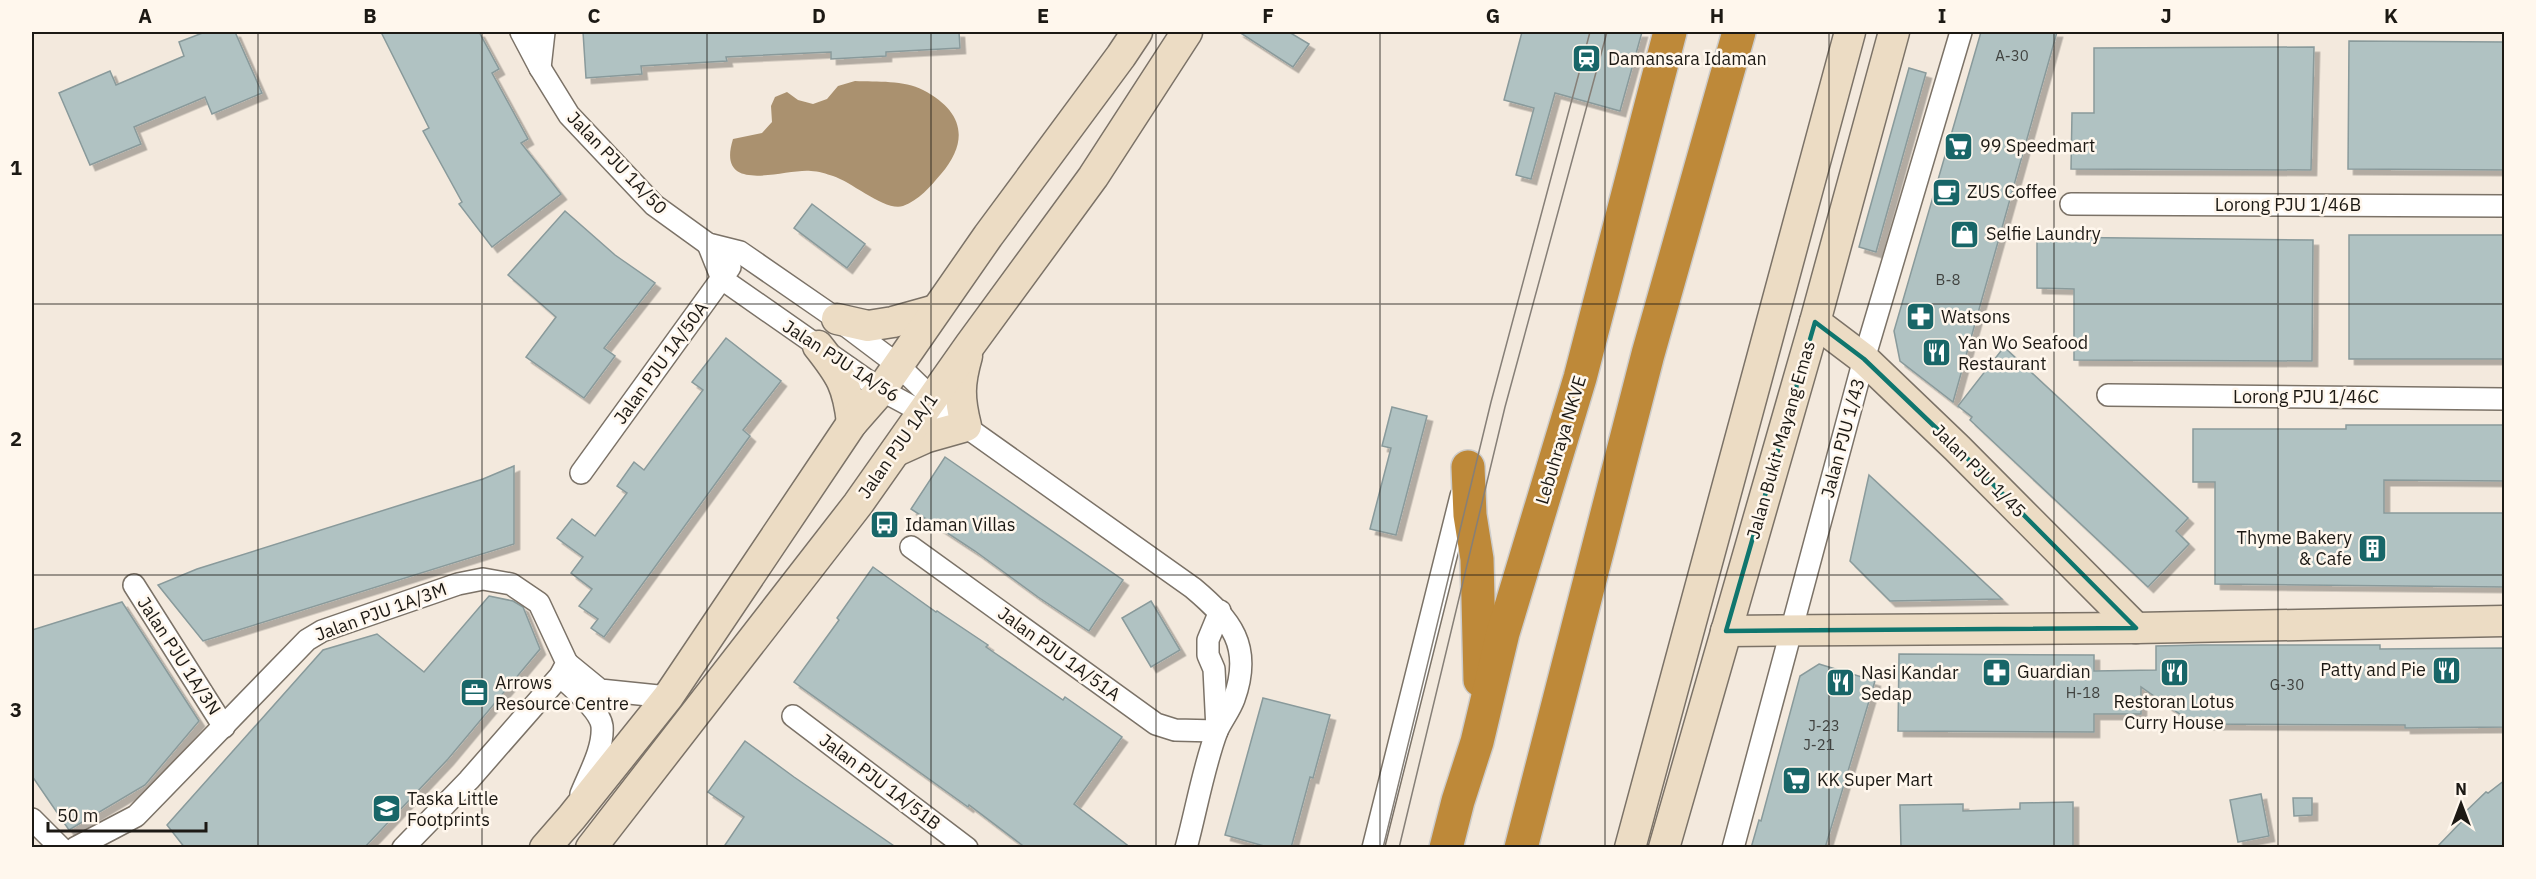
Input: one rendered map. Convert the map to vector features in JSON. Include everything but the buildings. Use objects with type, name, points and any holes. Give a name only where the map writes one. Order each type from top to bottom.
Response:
[{"type":"highway","name":"Lebuhraya NKVE","points":[[1446,848],[1477,742],[1503,633],[1580,378],[1670,32]]},
{"type":"highway","points":[[1521,848],[1648,354],[1739,32]]},
{"type":"highway","points":[[1468,467],[1470,515],[1477,559],[1481,662],[1477,742]]},
{"type":"main road","points":[[545,848],[668,697],[852,423],[881,390],[988,236],[1137,32]]},
{"type":"main road","name":"Jalan PJU 1A/1","points":[[591,848],[931,406],[970,345],[1093,177],[1187,32]]},
{"type":"main road","points":[[1630,848],[1850,32]]},
{"type":"main road","name":"Jalan Bukit Mayang Emas","points":[[1664,848],[1815,322],[1894,32]]},
{"type":"main road","points":[[837,319],[868,326],[893,322],[936,310]]},
{"type":"main road","name":"Jalan PJU 1/45","points":[[1815,322],[1864,359],[1965,456],[2136,628]]},
{"type":"main road","points":[[896,451],[927,437],[966,426],[960,402],[960,381],[970,345]]},
{"type":"main road","points":[[818,346],[840,374],[849,395],[852,423]]},
{"type":"main road","points":[[1726,631],[2136,628],[2505,621]]},
{"type":"street","name":"Jalan PJU 1A/50","points":[[521,32],[569,115],[654,205],[708,244]]},
{"type":"street","points":[[540,68],[544,32]]},
{"type":"street","name":"Jalan PJU 1/43","points":[[1733,848],[1864,359],[1961,32]]},
{"type":"street","name":"Lorong PJU 1/46B","points":[[2071,204],[2505,206]]},
{"type":"street","points":[[708,244],[722,279]]},
{"type":"street","name":"Jalan PJU 1A/56","points":[[708,244],[741,252],[837,319],[898,365],[931,406]]},
{"type":"street","name":"Jalan PJU 1A/50A","points":[[581,473],[741,252]]},
{"type":"street","name":"Jalan PJU 1A/56","points":[[722,279],[881,390],[931,406]]},
{"type":"street","name":"Lorong PJU 1/46C","points":[[2108,395],[2505,399]]},
{"type":"street","points":[[931,406],[966,426],[1193,588],[1220,610],[1237,637],[1241,667],[1234,699],[1217,731],[1186,848]]},
{"type":"street","points":[[1373,848],[1468,467]]},
{"type":"street","name":"Jalan PJU 1A/51A","points":[[911,547],[1156,724],[1175,730],[1217,731]]},
{"type":"street","name":"Jalan PJU 1A/3M","points":[[75,848],[136,816],[307,640],[322,631],[458,584],[483,579],[511,584],[539,603],[563,669]]},
{"type":"street","name":"Jalan PJU 1A/3N","points":[[134,585],[224,727]]},
{"type":"street","points":[[1217,731],[1214,669],[1209,655],[1208,640],[1220,610]]},
{"type":"street","points":[[563,669],[600,690],[668,697]]},
{"type":"street","points":[[563,669],[602,725],[599,751],[572,817]]},
{"type":"street","points":[[404,848],[469,780],[563,669]]},
{"type":"street","name":"Jalan PJU 1A/51B","points":[[793,717],[968,848]]},
{"type":"street","points":[[32,819],[61,848]]},
{"type":"highlighted area","points":[[1815,322],[1864,359],[1957,448],[2136,628],[1726,631]]},
{"type":"shaded area","points":[[855,81],[890,82],[916,87],[936,98],[954,117],[959,138],[956,149],[941,174],[919,197],[903,206],[896,207],[878,201],[828,174],[799,171],[756,176],[743,174],[734,168],[730,157],[733,139],[762,133],[772,122],[771,106],[775,97],[787,92],[798,100],[813,104],[827,99],[838,86]]},
{"type":"tram line","points":[[1383,848],[1491,402],[1590,32]]},
{"type":"tram line","points":[[1399,848],[1505,407],[1607,32]]},
{"type":"place","name":"Damansara Idaman","points":[[1587,59]]},
{"type":"place","name":"99 Speedmart","points":[[1959,146]]},
{"type":"place","name":"ZUS Coffee","points":[[1946,192]]},
{"type":"place","name":"Selfie Laundry","points":[[1965,234]]},
{"type":"place","name":"Watsons","points":[[1920,317]]},
{"type":"place","name":"Yan Wo Seafood Restaurant","points":[[1937,353]]},
{"type":"place","name":"Idaman Villas","points":[[884,525]]},
{"type":"place","name":"Thyme Bakery & Cafe","points":[[2373,548]]},
{"type":"place","name":"Patty and Pie","points":[[2447,670]]},
{"type":"place","name":"Guardian","points":[[1996,672]]},
{"type":"place","name":"Restoran Lotus Curry House","points":[[2174,673]]},
{"type":"place","name":"Nasi Kandar Sedap","points":[[1840,683]]},
{"type":"place","name":"Arrows Resource Centre","points":[[474,693]]},
{"type":"place","name":"KK Super Mart","points":[[1796,780]]},
{"type":"place","name":"Taska Little Footprints","points":[[386,809]]}]
